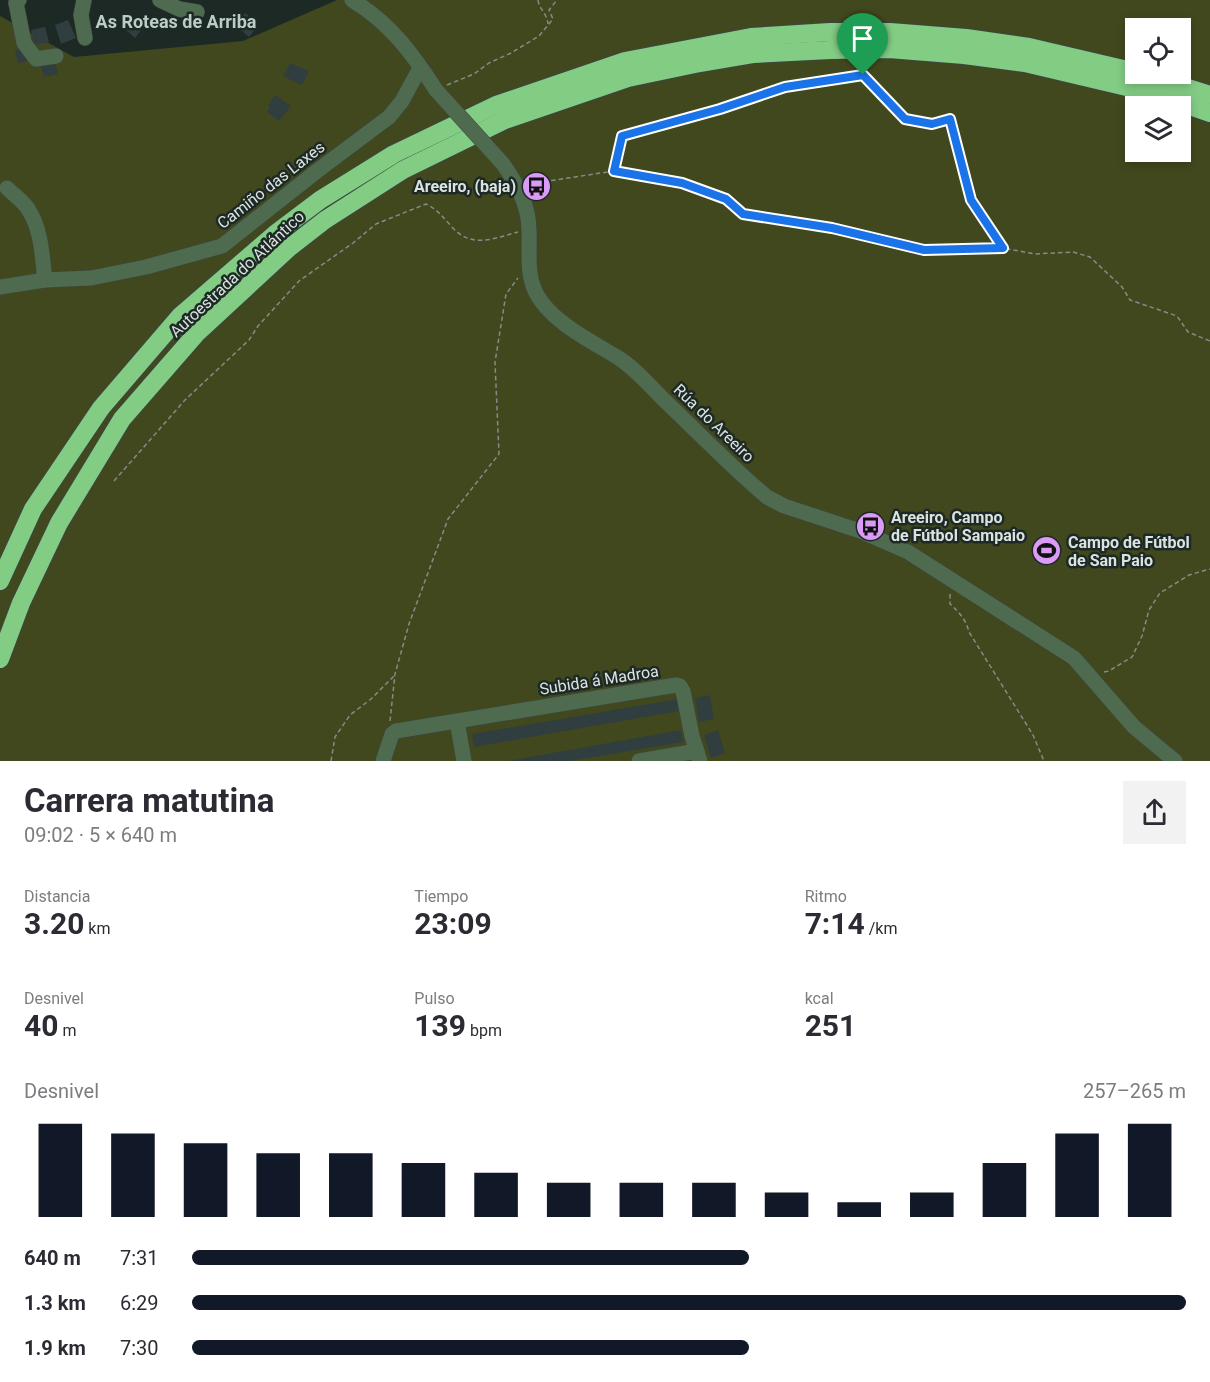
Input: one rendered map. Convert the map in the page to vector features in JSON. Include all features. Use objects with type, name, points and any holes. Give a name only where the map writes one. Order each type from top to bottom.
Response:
[{"type":"highway","name":"Autoestrada do Atlántico","points":[[0,581],[33,509],[101,408],[180,316],[274,234],[320,200],[394,154],[496,105],[625,61],[751,37],[830,32],[890,32],[966,38],[1029,47],[1125,69]]},
{"type":"highway","name":"Autoestrada do Atlántico","points":[[0,659],[21,603],[59,523],[122,419],[196,334],[289,248],[325,220],[403,170],[505,120],[628,78],[695,64],[754,54],[878,49],[964,55],[1025,63],[1152,93],[1210,113]]},
{"type":"highway","points":[[1175,84],[1210,95]]},
{"type":"street","points":[[18,0],[16,3],[24,43],[36,59],[56,56]]},
{"type":"street","points":[[84,0],[81,15],[86,38]]},
{"type":"street","points":[[160,0],[179,9],[197,12]]},
{"type":"street","name":"Rúa do Areeiro","points":[[352,0],[382,21],[397,35],[435,90],[503,164],[518,185],[527,212],[530,279],[545,306],[585,340],[620,359],[767,496],[784,506],[890,542],[1074,658],[1134,727],[1175,761]]},
{"type":"street","name":"Camiño das Laxes","points":[[0,286],[102,276],[146,267],[222,246],[389,117],[402,101],[420,68]]},
{"type":"street","points":[[8,188],[28,208],[35,222],[41,246],[45,280]]},
{"type":"street","name":"Subida á Madroa","points":[[383,761],[392,734],[396,731],[680,686],[698,756],[639,761]]},
{"type":"street","points":[[457,722],[464,761]]},
{"type":"path","points":[[538,0],[538,4],[548,16],[549,25]]},
{"type":"path","points":[[435,90],[474,74],[489,63],[539,36],[553,19],[549,10],[558,0]]},
{"type":"path","points":[[614,171],[622,136],[720,109],[785,87],[863,75],[905,119],[932,124],[950,119],[971,200],[1003,248]]},
{"type":"path","points":[[518,185],[614,171],[682,183],[726,199],[743,214],[832,228],[924,250],[1003,248],[1035,254],[1073,252],[1090,257],[1122,287],[1130,300],[1177,316],[1188,332],[1210,341]]},
{"type":"path","points":[[114,481],[185,400],[249,340],[258,326],[299,281],[376,224],[426,204],[436,208],[454,230],[472,242],[491,240],[529,228]]},
{"type":"path","points":[[389,728],[395,674],[409,624],[448,519],[499,454],[495,362],[506,294],[528,266]]},
{"type":"path","points":[[1088,673],[1109,671],[1132,657],[1142,636],[1149,610],[1160,593],[1189,575],[1210,569]]},
{"type":"path","points":[[954,581],[950,604],[967,623],[969,632],[1033,735],[1044,761]]},
{"type":"path","points":[[331,761],[335,737],[350,716],[371,699],[395,674]]},
{"type":"green space","points":[[337,0],[1210,0],[1210,761],[0,761],[0,16],[74,57],[243,41]]},
{"type":"building","points":[[245,13],[255,21],[252,25],[256,28],[249,37],[235,25]]},
{"type":"building","points":[[128,18],[142,29],[135,38],[123,24]]},
{"type":"building","points":[[68,20],[76,38],[61,44],[55,25]]},
{"type":"building","points":[[45,27],[49,42],[34,45],[31,30]]},
{"type":"building","points":[[25,48],[28,61],[18,63],[15,50]]},
{"type":"building","points":[[55,62],[58,74],[44,77],[41,65]]},
{"type":"building","points":[[290,63],[309,71],[302,85],[283,76]]},
{"type":"building","points":[[275,95],[291,106],[279,121],[267,112]]},
{"type":"building","points":[[710,695],[714,719],[699,722],[695,698]]},
{"type":"building","points":[[678,699],[679,711],[474,747],[472,734]]},
{"type":"building","points":[[681,730],[683,742],[570,761],[508,761]]},
{"type":"building","points":[[718,730],[725,753],[711,758],[704,735]]},
{"type":"place","name":"Areeiro, (baja)","points":[[537,186]]},
{"type":"place","name":"Areeiro, Campo de Fútbol Sampaio","points":[[870,526]]},
{"type":"place","name":"Campo de Fútbol de San Paio","points":[[1047,551]]},
{"type":"district","name":"As Roteas de Arriba","points":[[176,21]]},
{"type":"route","points":[[863,75],[905,119],[932,124],[950,119],[971,200],[1003,248],[924,250],[832,228],[743,214],[726,199],[682,183],[614,171],[622,136],[720,109],[785,87],[863,75]]}]
